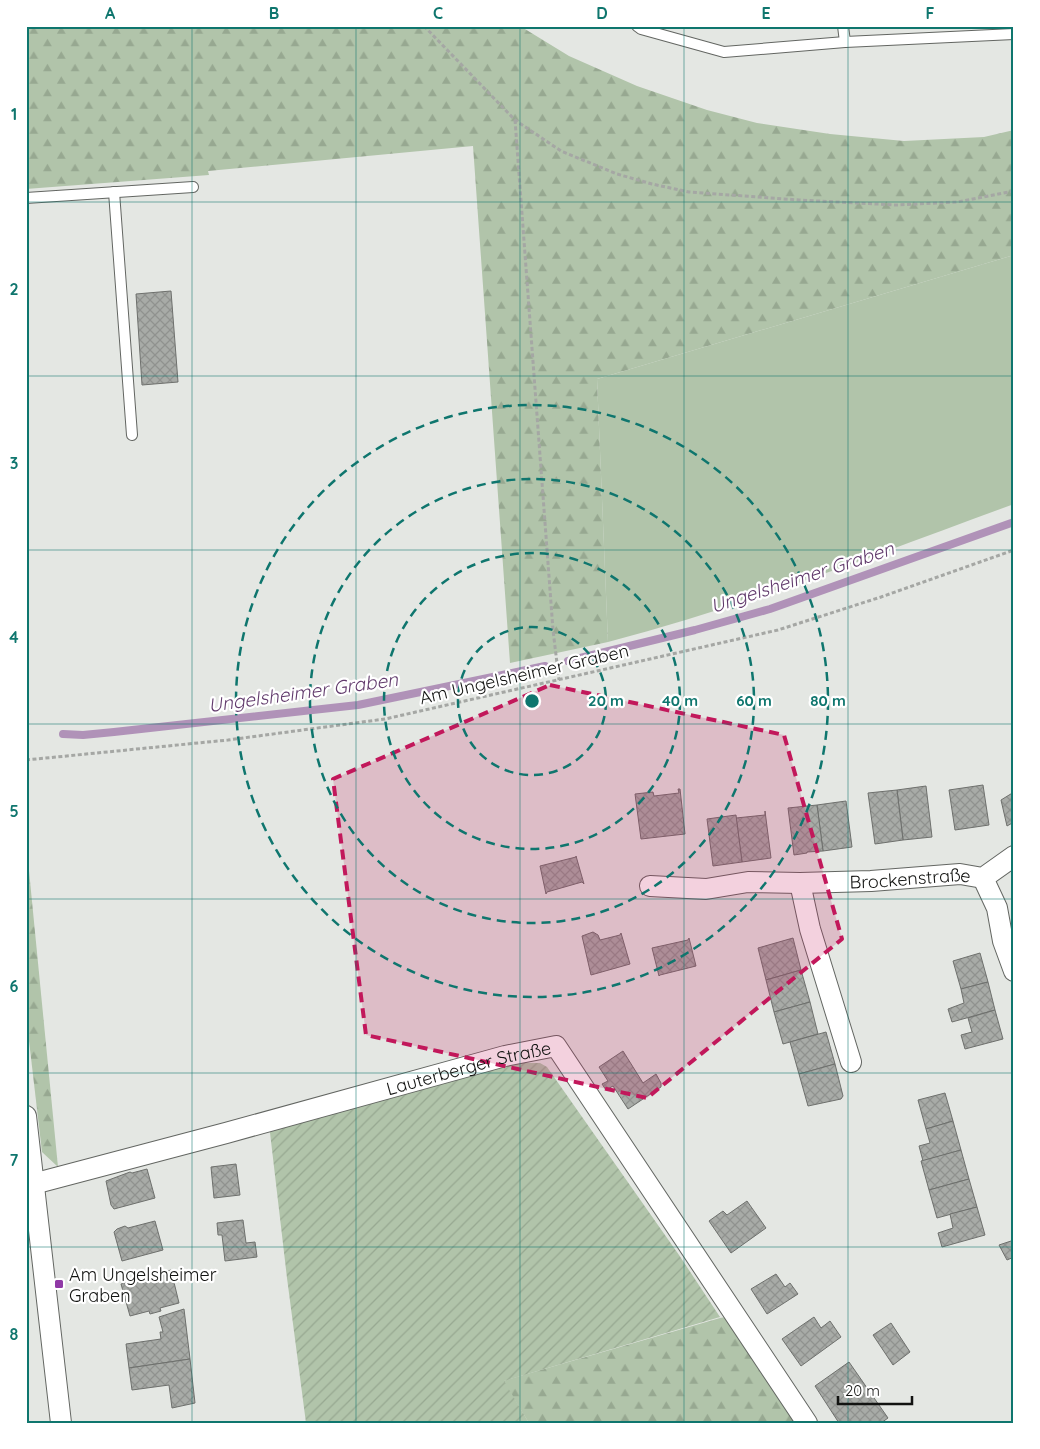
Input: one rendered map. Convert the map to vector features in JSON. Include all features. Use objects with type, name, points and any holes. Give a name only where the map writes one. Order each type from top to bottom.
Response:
[{"type":"street","name":"Brockenstraße","points":[[650,886],[706,889],[748,882],[800,883],[960,874],[983,878],[1014,856]]},
{"type":"street","points":[[983,878],[997,908],[1003,941],[1014,971]]},
{"type":"street","points":[[800,883],[810,929],[850,1062]]},
{"type":"street","name":"Lauterberger Straße","points":[[33,1184],[505,1056],[556,1046],[807,1423]]},
{"type":"street","points":[[26,1116],[61,1423]]},
{"type":"lane","points":[[637,26],[641,29],[724,52],[845,42],[1014,34]]},
{"type":"lane","points":[[843,26],[845,42]]},
{"type":"lane","points":[[26,198],[193,187]]},
{"type":"lane","points":[[114,192],[132,435]]},
{"type":"path","points":[[424,26],[515,120],[561,151],[617,174],[652,184],[689,192],[896,205],[957,202],[1014,191]]},
{"type":"path","points":[[515,120],[553,630],[560,680]]},
{"type":"path","name":"Am Ungelsheimer Graben","points":[[26,760],[228,740],[385,719],[778,630],[881,597],[1014,550]]},
{"type":"highlighted area","points":[[550,685],[784,735],[842,939],[647,1098],[366,1035],[333,779]]},
{"type":"green space","points":[[26,26],[520,26],[569,56],[637,86],[707,110],[757,123],[830,134],[904,141],[984,137],[1014,130],[1014,255],[597,379],[608,642],[510,663],[473,146],[208,171],[209,175],[26,189]]},
{"type":"green space","points":[[1014,255],[1014,504],[762,595],[660,628],[608,642],[597,379]]},
{"type":"green space","points":[[26,840],[58,1167],[42,1152],[26,1015]]},
{"type":"green space","points":[[515,1063],[540,1063],[547,1067],[679,1255],[720,1317],[504,1381],[529,1423],[306,1423],[269,1124]]},
{"type":"green space","points":[[738,1315],[811,1423],[529,1423],[503,1381],[720,1318]]},
{"type":"building","points":[[171,291],[178,382],[142,385],[136,294]]},
{"type":"building","points":[[983,785],[989,825],[955,830],[949,790]]},
{"type":"building","points":[[926,786],[932,837],[903,840],[897,790]]},
{"type":"building","points":[[678,789],[680,789],[685,834],[641,839],[635,794],[653,792],[654,796],[679,793]]},
{"type":"building","points":[[897,790],[903,840],[875,844],[868,793]]},
{"type":"building","points":[[1014,792],[1014,822],[1007,826],[1001,800]]},
{"type":"building","points":[[846,801],[852,847],[823,851],[817,805]]},
{"type":"building","points":[[817,805],[823,851],[794,855],[788,808]]},
{"type":"building","points":[[765,811],[771,858],[742,862],[736,818],[765,815]]},
{"type":"building","points":[[736,815],[742,862],[713,866],[707,819]]},
{"type":"building","points":[[576,856],[584,884],[582,882],[547,892],[546,894],[540,866]]},
{"type":"building","points":[[593,932],[598,935],[600,940],[620,935],[621,933],[630,964],[591,975],[582,936]]},
{"type":"building","points":[[689,938],[696,966],[659,976],[652,948],[688,940]]},
{"type":"building","points":[[793,938],[801,970],[766,980],[758,948]]},
{"type":"building","points":[[980,953],[988,982],[961,989],[953,961]]},
{"type":"building","points":[[801,970],[810,1002],[774,1012],[766,980]]},
{"type":"building","points":[[988,982],[995,1010],[952,1022],[948,1009],[964,1003],[961,989]]},
{"type":"building","points":[[810,1002],[818,1034],[783,1044],[774,1012]]},
{"type":"building","points":[[995,1010],[1003,1039],[965,1049],[961,1035],[972,1032],[968,1018]]},
{"type":"building","points":[[826,1032],[835,1064],[799,1074],[790,1042]]},
{"type":"building","points":[[623,1051],[643,1083],[656,1074],[661,1083],[661,1087],[628,1109],[613,1086],[606,1090],[602,1084],[608,1081],[599,1067]]},
{"type":"building","points":[[835,1064],[843,1096],[841,1099],[808,1106],[799,1074]]},
{"type":"building","points":[[945,1093],[953,1121],[926,1129],[918,1100]]},
{"type":"building","points":[[953,1121],[961,1150],[923,1161],[919,1146],[930,1143],[926,1129]]},
{"type":"building","points":[[961,1150],[969,1179],[929,1190],[921,1161]]},
{"type":"building","points":[[236,1164],[240,1195],[214,1198],[211,1167]]},
{"type":"building","points":[[147,1169],[155,1198],[114,1209],[111,1205],[106,1181],[130,1172]]},
{"type":"building","points":[[969,1179],[977,1207],[937,1218],[929,1190]]},
{"type":"building","points":[[747,1201],[766,1228],[731,1253],[709,1221],[723,1211],[727,1215]]},
{"type":"building","points":[[977,1207],[985,1235],[942,1247],[938,1233],[953,1228],[950,1214]]},
{"type":"building","points":[[243,1220],[246,1243],[255,1242],[257,1257],[225,1261],[222,1235],[218,1235],[217,1223]]},
{"type":"building","points":[[155,1221],[163,1250],[122,1261],[114,1232],[125,1226],[128,1228]]},
{"type":"building","points":[[1014,1240],[1014,1257],[1007,1260],[999,1245]]},
{"type":"building","points":[[171,1270],[179,1303],[160,1308],[161,1311],[150,1314],[149,1311],[130,1316],[121,1284]]},
{"type":"building","points":[[776,1274],[785,1287],[790,1283],[798,1294],[767,1314],[751,1289]]},
{"type":"building","points":[[184,1309],[190,1359],[129,1368],[126,1344],[161,1339],[160,1332],[163,1332],[159,1317]]},
{"type":"building","points":[[814,1317],[821,1328],[830,1321],[841,1337],[801,1366],[782,1339]]},
{"type":"building","points":[[891,1323],[910,1352],[893,1365],[873,1335]]},
{"type":"building","points":[[190,1359],[195,1403],[172,1408],[169,1385],[132,1390],[129,1368]]},
{"type":"building","points":[[849,1362],[888,1418],[881,1423],[839,1423],[815,1386]]},
{"type":"waterway","name":"Ungelsheimer Graben","points":[[568,661],[695,630],[770,609],[1014,522]]},
{"type":"waterway","name":"Ungelsheimer Graben","points":[[63,734],[83,735],[114,732],[358,705],[545,666]]},
{"type":"place","name":"Am Ungelsheimer Graben","points":[[59,1284]]}]
